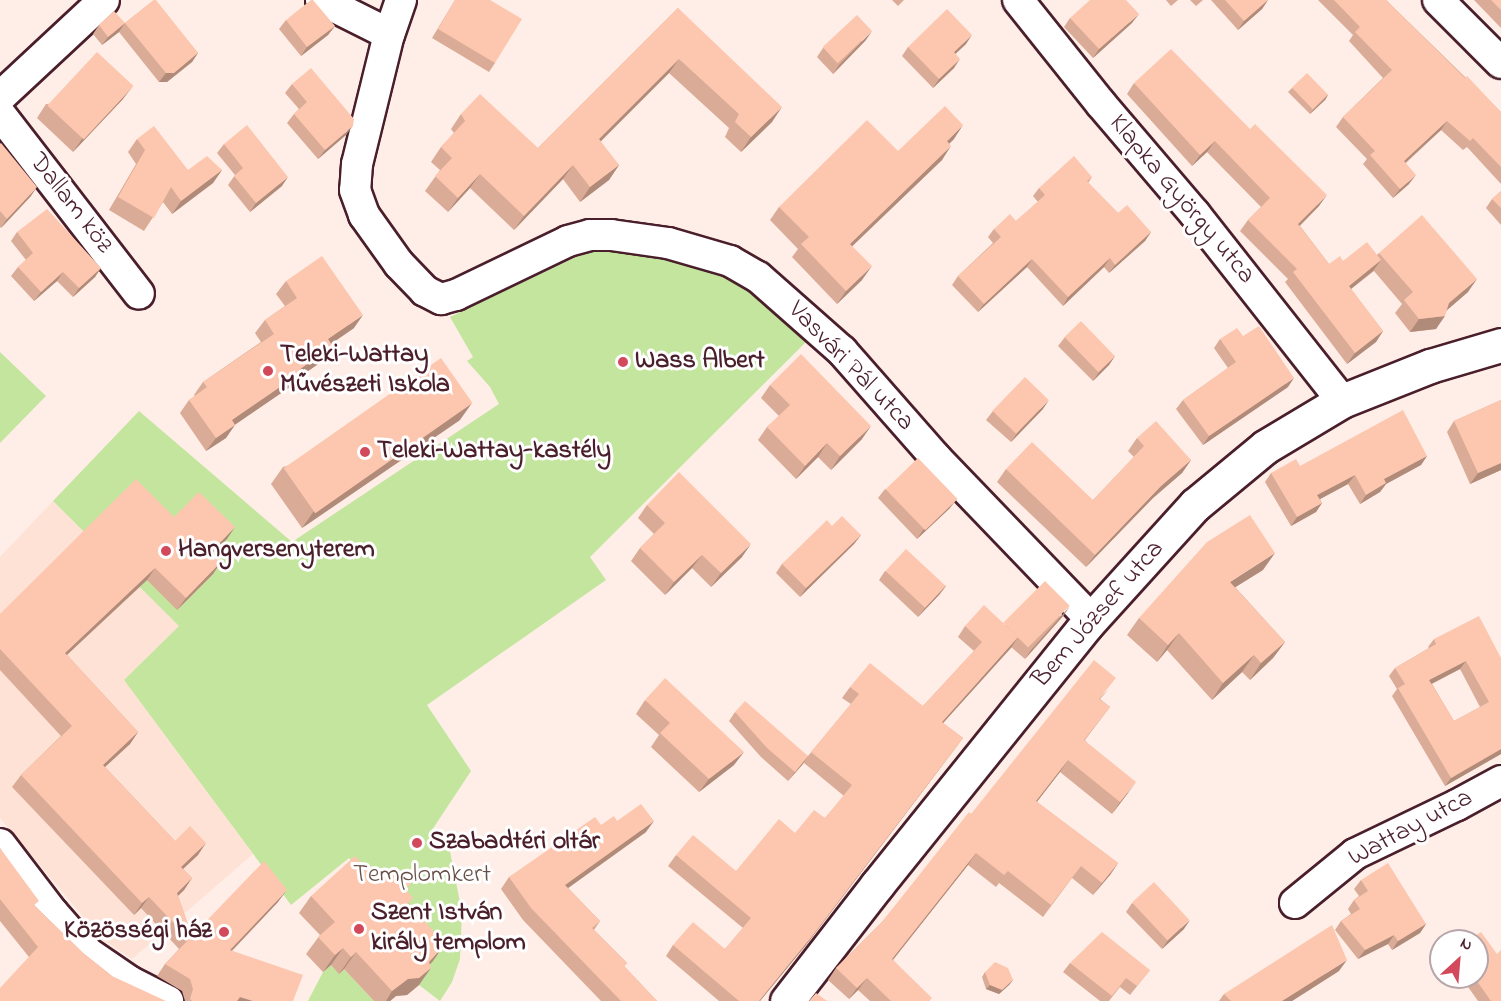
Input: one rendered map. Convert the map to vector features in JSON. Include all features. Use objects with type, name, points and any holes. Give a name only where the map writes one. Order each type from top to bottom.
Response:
[{"type":"street","points":[[1,99],[104,0]]},
{"type":"street","points":[[321,0],[389,34]]},
{"type":"street","name":"Vasvári Pál utca","points":[[401,0],[389,34],[357,164],[354,190],[364,215],[399,264],[433,297],[441,299],[456,295],[568,241],[590,236],[611,235],[686,246],[730,261],[758,276],[842,351],[936,458],[1091,619]]},
{"type":"street","points":[[1437,0],[1501,63]]},
{"type":"street","name":"Klapka György utca","points":[[1026,4],[1342,401]]},
{"type":"street","name":"Dallam köz","points":[[1,99],[139,294]]},
{"type":"street","name":"Bem József utca","points":[[787,1001],[877,885],[1091,619],[1195,505],[1265,447],[1342,401],[1430,366],[1501,345]]},
{"type":"street","name":"Wattay utca","points":[[1295,903],[1355,854],[1501,781]]},
{"type":"street","points":[[0,844],[53,914],[88,953],[129,981],[168,1001]]},
{"type":"shaded area","points":[[53,501],[179,626],[124,680],[253,854],[132,959],[102,939],[0,818],[0,557]]},
{"type":"green space","name":"Templomkert","points":[[613,247],[644,247],[718,269],[751,288],[807,341],[590,557],[606,580],[427,705],[471,771],[430,833],[444,837],[449,846],[462,913],[460,959],[452,982],[440,1001],[419,985],[385,884],[363,874],[349,858],[291,905],[124,680],[179,626],[53,501],[139,411],[292,542],[499,404],[490,387],[467,361],[473,357],[450,317],[589,251]]},
{"type":"green space","points":[[0,352],[46,396],[0,443]]},
{"type":"green space","points":[[331,965],[339,973],[344,969],[374,1001],[308,1001],[323,972]]},
{"type":"building","points":[[154,0],[198,53],[174,73],[166,73],[125,23]]},
{"type":"building","points":[[311,0],[335,26],[307,47],[286,20]]},
{"type":"building","points":[[455,0],[490,0],[522,19],[495,63],[438,29]]},
{"type":"building","points":[[1090,0],[1126,0],[1139,14],[1099,49],[1070,18]]},
{"type":"building","points":[[1225,0],[1268,0],[1244,21]]},
{"type":"building","points":[[1334,0],[1386,0],[1465,78],[1467,76],[1501,112],[1501,167],[1473,138],[1470,141],[1447,121],[1404,161],[1416,175],[1400,189],[1370,155],[1375,151],[1343,117],[1392,70],[1355,32],[1360,27]]},
{"type":"building","points":[[1491,0],[1501,0],[1501,10]]},
{"type":"building","points":[[678,8],[782,107],[751,137],[735,122],[739,114],[679,59],[599,139],[619,165],[590,187],[573,165],[524,216],[480,174],[458,198],[435,176],[452,158],[441,147],[465,121],[461,114],[480,94],[538,148]]},
{"type":"building","points":[[947,9],[972,35],[954,52],[960,59],[939,79],[908,47]]},
{"type":"building","points":[[114,11],[125,23],[108,37],[99,25]]},
{"type":"building","points":[[857,15],[872,31],[838,63],[823,47]]},
{"type":"building","points":[[1171,49],[1250,129],[1255,124],[1327,195],[1298,224],[1329,264],[1340,256],[1343,261],[1367,242],[1381,260],[1349,286],[1383,331],[1355,353],[1293,272],[1297,269],[1248,220],[1270,198],[1215,141],[1200,155],[1134,83]]},
{"type":"building","points":[[97,52],[134,86],[84,139],[47,105]]},
{"type":"building","points":[[311,68],[354,119],[353,126],[325,150],[294,114],[307,102],[292,84]]},
{"type":"building","points":[[1307,73],[1328,95],[1313,109],[1292,88]]},
{"type":"building","points":[[945,106],[963,125],[947,141],[951,146],[850,244],[872,266],[846,291],[801,244],[809,237],[779,207],[867,120],[898,151]]},
{"type":"building","points":[[247,125],[288,177],[256,203],[234,176],[243,168],[224,144]]},
{"type":"building","points":[[154,126],[188,170],[207,156],[222,170],[181,201],[171,187],[154,218],[118,197],[145,150],[137,139]]},
{"type":"building","points":[[1,143],[37,187],[7,219],[0,211]]},
{"type":"building","points":[[1074,156],[1092,177],[1087,181],[1118,213],[1127,205],[1151,232],[1115,265],[1110,258],[1068,297],[1032,259],[984,304],[958,276],[1001,237],[994,229],[1010,214],[1016,221],[1045,195],[1039,188]]},
{"type":"building","points":[[1501,191],[1501,208],[1492,199]]},
{"type":"building","points":[[47,209],[101,268],[79,288],[63,272],[41,292],[18,267],[33,253],[17,232]]},
{"type":"building","points":[[1422,215],[1477,279],[1449,303],[1445,316],[1419,319],[1404,300],[1413,292],[1379,253]]},
{"type":"building","name":"Teleki-Wattay Művészeti Iskola","points":[[322,256],[363,315],[328,339],[333,347],[300,369],[302,372],[232,420],[235,425],[216,438],[189,400],[207,387],[203,382],[274,334],[265,320],[297,298],[286,281]]},
{"type":"building","points":[[1081,321],[1115,356],[1098,372],[1064,337]]},
{"type":"building","points":[[1259,326],[1294,378],[1209,436],[1183,400],[1236,362],[1220,339],[1237,328],[1243,336]]},
{"type":"building","points":[[801,354],[871,426],[840,456],[827,443],[805,466],[767,427],[790,405],[770,385]]},
{"type":"building","name":"Teleki–Wattay-kastély","points":[[441,358],[473,403],[315,513],[284,468]]},
{"type":"building","points":[[1025,377],[1049,400],[1016,434],[992,411]]},
{"type":"building","points":[[1501,400],[1501,463],[1478,473],[1454,421]]},
{"type":"building","points":[[1403,410],[1427,456],[1384,479],[1386,483],[1366,495],[1355,475],[1317,495],[1322,503],[1297,517],[1271,473],[1296,459],[1300,466]]},
{"type":"building","points":[[1156,421],[1191,460],[1161,486],[1095,555],[1006,469],[1032,442],[1093,500],[1144,446],[1137,438]]},
{"type":"building","points":[[918,458],[958,499],[925,530],[886,489]]},
{"type":"building","points":[[679,472],[751,544],[721,573],[702,555],[674,582],[640,548],[665,523],[647,505]]},
{"type":"building","points":[[136,479],[174,517],[199,492],[235,527],[211,552],[221,562],[186,598],[155,568],[65,653],[138,732],[103,765],[175,841],[190,826],[206,843],[181,867],[192,878],[177,893],[192,936],[264,861],[287,890],[230,950],[303,975],[293,1001],[253,1001],[240,997],[237,1001],[192,1001],[190,999],[193,989],[190,979],[165,964],[189,939],[149,897],[142,903],[21,775],[72,726],[0,649],[0,614]]},
{"type":"building","points":[[1250,515],[1275,553],[1230,582],[1285,642],[1261,663],[1254,655],[1223,683],[1179,633],[1168,645],[1139,618],[1207,542]]},
{"type":"building","points":[[842,516],[861,535],[806,588],[782,564],[827,520],[832,526]]},
{"type":"building","points":[[906,549],[945,586],[925,608],[886,571]]},
{"type":"building","points":[[1045,581],[1070,606],[1028,647],[1003,623]]},
{"type":"building","points":[[984,605],[1018,637],[942,722],[963,738],[813,935],[759,1001],[739,1001],[673,945],[693,922],[725,949],[751,918],[676,855],[693,835],[736,871],[779,819],[795,833],[814,810],[825,818],[852,785],[811,752],[859,694],[850,687],[870,663],[923,706],[982,642],[965,626]]},
{"type":"building","points":[[1479,616],[1501,658],[1501,749],[1451,778],[1398,688],[1405,684],[1395,668],[1436,644],[1434,639]],"holes":[[[1466,661],[1489,702],[1454,721],[1429,680]]]},
{"type":"building","points":[[1094,660],[1116,678],[1099,699],[1110,707],[1084,740],[1136,782],[1120,802],[1068,760],[1036,801],[1118,863],[1102,883],[1081,866],[1051,905],[1008,871],[1004,875],[976,853],[892,959],[932,998],[929,1001],[891,1001],[867,978],[857,988],[836,968],[882,922]]},
{"type":"building","points":[[665,678],[744,752],[709,779],[660,733],[670,723],[645,700]]},
{"type":"building","points":[[745,701],[808,756],[795,772],[767,748],[735,712]]},
{"type":"building","points":[[641,804],[654,821],[565,885],[600,921],[592,928],[627,963],[624,966],[657,1001],[621,1001],[531,908],[509,877],[595,817],[601,825],[614,816],[617,821]]},
{"type":"building","points":[[0,848],[39,901],[34,905],[83,953],[112,976],[166,1001],[0,1001],[0,988],[38,947],[0,899]]},
{"type":"building","name":"Szent István király templom","points":[[355,856],[380,882],[397,867],[411,884],[405,889],[413,898],[408,903],[445,944],[429,962],[431,968],[419,978],[408,979],[392,991],[356,952],[351,957],[343,948],[335,955],[318,937],[335,922],[311,896]]},
{"type":"building","points":[[1388,863],[1426,924],[1398,941],[1394,935],[1365,950],[1341,921],[1360,909],[1354,900],[1368,891],[1361,880]]},
{"type":"building","points":[[1154,882],[1189,920],[1168,940],[1132,902]]},
{"type":"building","points":[[1332,925],[1347,960],[1282,1001],[1231,1001],[1224,994]]},
{"type":"building","points":[[1102,932],[1150,970],[1137,986],[1126,978],[1112,996],[1070,963]]},
{"type":"building","points":[[1489,943],[1497,954],[1501,950],[1501,1001],[1491,1001],[1482,989],[1489,989]]},
{"type":"building","points":[[995,962],[1008,968],[1013,980],[1002,990],[990,985],[985,972]]},
{"type":"building","points":[[816,993],[827,1001],[809,1001]]},
{"type":"place","name":"Wass Albert","points":[[623,362]]},
{"type":"place","name":"Teleki-Wattay Művészeti Iskola","points":[[268,371]]},
{"type":"place","name":"Teleki–Wattay-kastély","points":[[365,452]]},
{"type":"place","name":"Hangversenyterem","points":[[166,551]]},
{"type":"place","name":"Szabadtéri oltár","points":[[417,843]]},
{"type":"place","name":"Szent István király templom","points":[[359,929]]},
{"type":"place","name":"Közösségi ház","points":[[224,932]]}]
